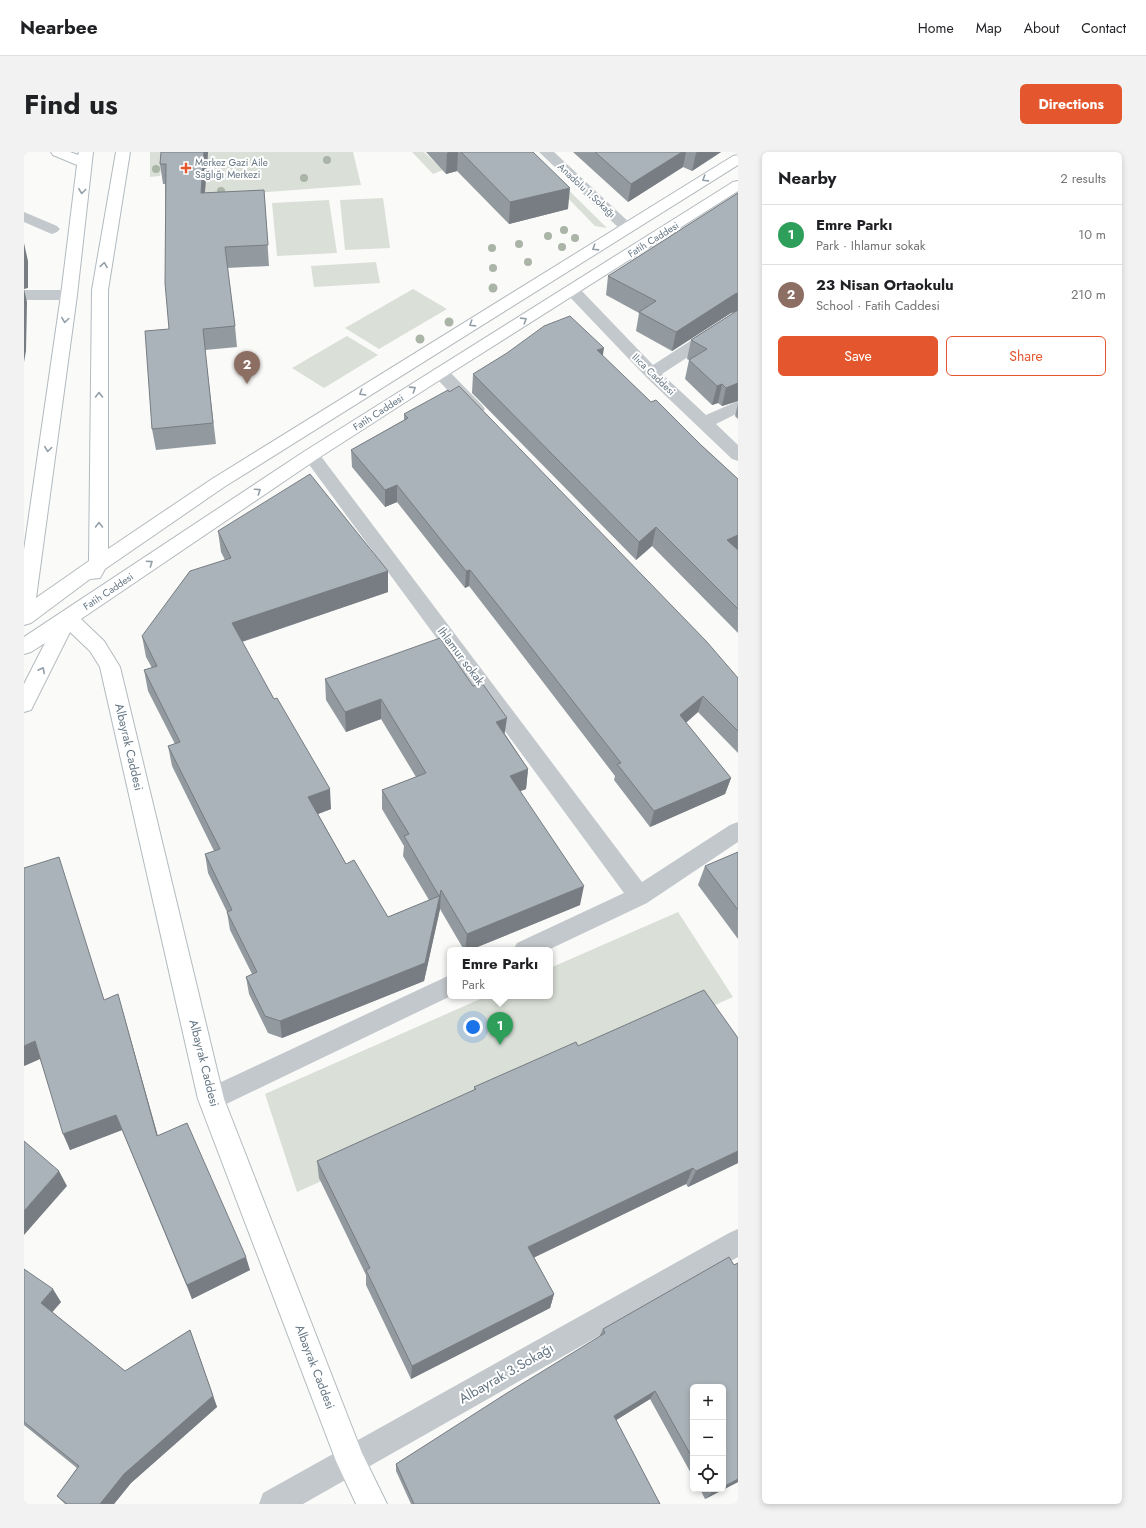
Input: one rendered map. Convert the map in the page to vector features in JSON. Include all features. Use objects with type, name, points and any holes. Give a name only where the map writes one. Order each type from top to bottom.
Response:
[{"type":"main road","points":[[24,618],[69,295],[86,158],[58,152]]},
{"type":"main road","points":[[24,704],[67,618],[98,564],[100,290],[123,152]]},
{"type":"main road","name":"Fatih Caddesi","points":[[24,618],[60,590],[218,483],[738,159]]},
{"type":"main road","name":"Fatih Caddesi","points":[[24,647],[311,455],[440,372],[738,185]]},
{"type":"main road","name":"Albayrak Caddesi","points":[[67,618],[90,636],[102,651],[110,667],[211,1099],[351,1461],[372,1504]]},
{"type":"street","name":"Anadolu 1.Sokağı","points":[[546,152],[627,228]]},
{"type":"street","points":[[24,216],[52,229]]},
{"type":"street","name":"Ilıca Caddesi","points":[[572,290],[652,373],[738,455]]},
{"type":"street","points":[[24,295],[69,295]]},
{"type":"street","points":[[652,373],[738,317]]},
{"type":"street","points":[[440,372],[489,424]]},
{"type":"street","points":[[705,422],[738,406]]},
{"type":"street","name":"Ihlamur sokak","points":[[311,455],[639,896]]},
{"type":"street","points":[[531,947],[639,896],[738,831]]},
{"type":"street","points":[[211,1099],[447,986]]},
{"type":"street","name":"Albayrak 3.Sokağı","points":[[274,1504],[738,1242]]},
{"type":"shaded area","points":[[150,152],[164,152],[160,176],[150,177]]},
{"type":"shaded area","points":[[205,152],[353,152],[361,185],[199,197]]},
{"type":"shaded area","points":[[412,152],[424,152],[443,170],[433,174]]},
{"type":"shaded area","points":[[523,152],[530,152],[607,228],[595,226]]},
{"type":"shaded area","points":[[383,198],[390,248],[345,250],[340,200]]},
{"type":"shaded area","points":[[329,200],[337,253],[277,256],[272,203]]},
{"type":"shaded area","points":[[376,262],[380,283],[314,287],[311,266]]},
{"type":"shaded area","points":[[413,289],[447,309],[379,349],[345,328]]},
{"type":"shaded area","points":[[347,336],[378,355],[324,388],[292,368]]},
{"type":"shaded area","points":[[678,912],[733,997],[297,1192],[265,1094],[480,999],[553,999],[553,967]]},
{"type":"building","points":[[161,152],[204,152],[201,193],[264,190],[268,245],[225,247],[235,326],[203,329],[213,423],[152,429],[145,331],[169,329],[165,283],[166,164],[160,164]]},
{"type":"building","points":[[461,152],[533,152],[570,188],[510,202]]},
{"type":"building","points":[[595,152],[682,152],[631,184]]},
{"type":"building","points":[[738,193],[738,293],[676,332],[639,312],[656,301],[608,276]]},
{"type":"building","points":[[738,310],[738,383],[726,388],[722,384],[717,386],[689,360],[707,349],[691,340]]},
{"type":"building","points":[[570,316],[604,348],[597,350],[651,402],[656,400],[738,479],[738,535],[727,540],[738,550],[738,609],[656,527],[639,542],[473,374],[507,353],[544,326]]},
{"type":"building","points":[[459,386],[707,642],[738,678],[738,731],[703,696],[680,715],[731,778],[654,811],[617,764],[621,763],[470,570],[466,571],[397,485],[385,490],[351,450],[408,418],[404,414],[448,390],[449,392]]},
{"type":"building","points":[[310,474],[388,571],[232,623],[274,699],[277,698],[330,789],[308,797],[346,864],[354,860],[388,917],[439,896],[404,836],[409,834],[382,790],[426,773],[381,699],[345,712],[325,679],[440,638],[473,686],[482,683],[507,718],[496,722],[528,769],[510,776],[584,886],[467,934],[441,890],[425,963],[280,1021],[265,1016],[246,977],[257,972],[227,912],[232,910],[205,854],[220,849],[168,746],[180,742],[144,670],[157,666],[142,636],[190,571],[231,558],[218,531]]},
{"type":"building","points":[[738,852],[738,910],[705,866]]},
{"type":"building","points":[[59,857],[104,1000],[118,994],[157,1136],[187,1123],[246,1257],[187,1285],[116,1115],[63,1134],[35,1041],[24,1046],[24,868]]},
{"type":"building","points":[[704,990],[738,1038],[738,1151],[696,1171],[693,1168],[528,1247],[554,1294],[412,1366],[366,1270],[370,1268],[317,1161],[476,1089],[474,1087],[576,1042],[578,1046]]},
{"type":"building","points":[[24,1141],[59,1171],[24,1211]]},
{"type":"building","points":[[729,1257],[734,1265],[738,1263],[738,1479],[726,1485],[726,1384],[690,1384],[690,1454],[655,1391],[614,1416],[660,1504],[414,1504],[396,1464],[507,1393],[605,1333],[603,1329]]},
{"type":"building","points":[[24,1269],[53,1289],[41,1303],[125,1371],[190,1330],[213,1396],[124,1474],[100,1504],[67,1504],[57,1496],[79,1466],[24,1422]]},
{"type":"place","name":"Merkez Gazi Aile Sağlığı Merkezi","points":[[186,168]]},
{"type":"place","name":"23 Nisan Ortaokulu","points":[[247,384]]},
{"type":"place","name":"Emre Parkı","points":[[500,1045]]}]
